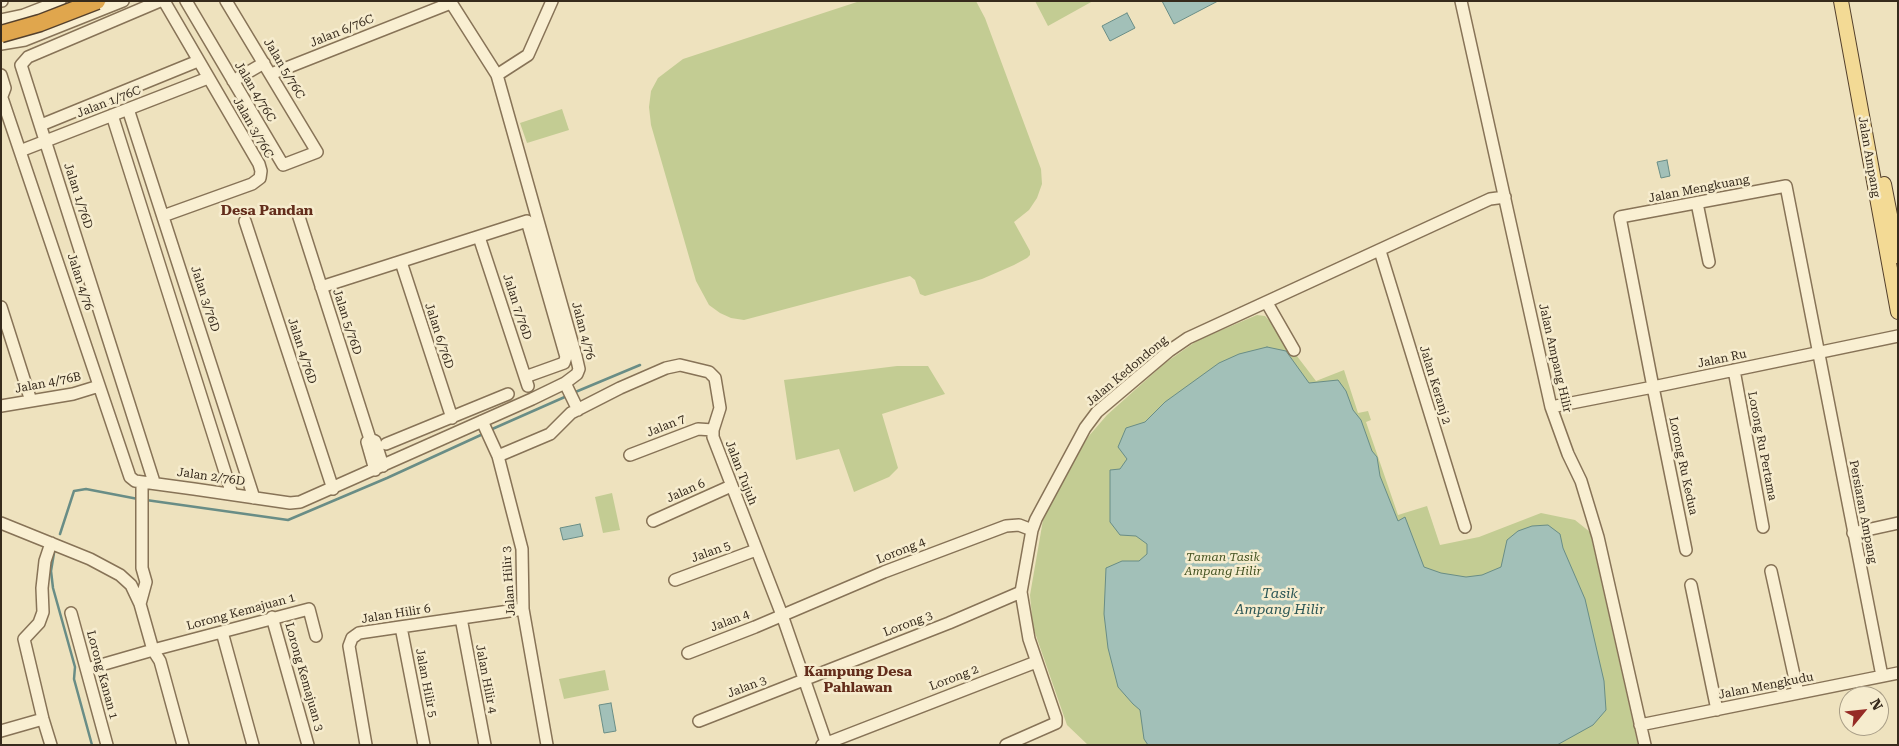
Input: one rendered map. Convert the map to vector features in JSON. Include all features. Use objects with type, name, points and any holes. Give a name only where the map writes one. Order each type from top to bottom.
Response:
[{"type":"highway","points":[[1,26],[37,16],[75,1]]},
{"type":"highway","points":[[3,42],[40,23],[97,1]]},
{"type":"main road","name":"Jalan Ampang","points":[[1841,1],[1898,312]]},
{"type":"main road","name":"Jalan Ampang","points":[[1850,1],[1898,256]]},
{"type":"street","points":[[1,26],[41,5],[60,1]]},
{"type":"street","points":[[3,42],[89,1]]},
{"type":"street","points":[[3,42],[25,40],[123,1]]},
{"type":"street","name":"Jalan 1/76D","points":[[154,482],[21,65],[28,57],[160,1]]},
{"type":"street","name":"Jalan 3/76C","points":[[163,216],[252,184],[260,178],[261,171],[259,164],[164,1]]},
{"type":"street","name":"Jalan 4/76C","points":[[186,1],[283,165],[317,152]]},
{"type":"street","name":"Jalan 5/76C","points":[[226,1],[317,152]]},
{"type":"street","points":[[497,75],[528,55],[552,1]]},
{"type":"street","name":"Jalan Ampang Hilir","points":[[1461,1],[1551,407],[1568,454],[1581,481],[1598,537],[1645,745]]},
{"type":"street","name":"Jalan 4/76","points":[[450,2],[497,75],[576,356],[579,369],[572,397]]},
{"type":"street","name":"Jalan 6/76C","points":[[271,74],[450,2]]},
{"type":"street","points":[[1,20],[24,15]]},
{"type":"street","name":"Jalan 1/76C","points":[[40,125],[198,61]]},
{"type":"street","points":[[232,81],[264,63]]},
{"type":"street","name":"Jalan 4/76","points":[[1,75],[5,88],[2,95],[130,477]]},
{"type":"street","name":"Jalan 1/76C","points":[[20,151],[208,78]]},
{"type":"street","name":"Jalan 3/76D","points":[[128,109],[254,498]]},
{"type":"street","points":[[112,115],[232,494]]},
{"type":"street","name":"Jalan Mengkuang","points":[[1653,388],[1620,218],[1786,186],[1818,353]]},
{"type":"street","name":"Jalan Kedondong","points":[[1006,745],[1056,724],[1056,718],[1028,639],[1021,592],[1032,530],[1051,489],[1085,428],[1097,412],[1188,338],[1490,199],[1505,197]]},
{"type":"street","points":[[1697,203],[1709,262]]},
{"type":"street","name":"Jalan 5/76D","points":[[298,214],[370,439],[367,442],[379,468]]},
{"type":"street","name":"Jalan 4/76D","points":[[245,221],[333,489]]},
{"type":"street","name":"Jalan 7/76D","points":[[527,221],[566,357],[564,363],[526,381],[479,236],[527,221]]},
{"type":"street","points":[[321,287],[479,236]]},
{"type":"street","name":"Jalan Keranj 2","points":[[1380,251],[1465,527]]},
{"type":"street","name":"Jalan 6/76D","points":[[400,262],[452,418]]},
{"type":"street","points":[[1267,303],[1294,350]]},
{"type":"street","points":[[1,307],[31,401]]},
{"type":"street","name":"Jalan Ru","points":[[1551,407],[1653,388],[1898,336]]},
{"type":"street","name":"Persiaran Ampang","points":[[1818,353],[1882,676]]},
{"type":"street","name":"Jalan Tujuh","points":[[572,397],[620,388],[666,368],[680,365],[709,372],[715,378],[720,408],[713,430],[713,437],[782,615],[825,744]]},
{"type":"street","name":"Lorong Ru Pertama","points":[[1734,370],[1763,527]]},
{"type":"street","name":"Jalan 4/76B","points":[[1,406],[73,394],[100,386]]},
{"type":"street","name":"Lorong Ru Kedua","points":[[1653,388],[1686,550]]},
{"type":"street","points":[[386,444],[508,394]]},
{"type":"street","points":[[333,489],[483,425],[572,397]]},
{"type":"street","points":[[498,456],[550,434],[565,419],[572,397]]},
{"type":"street","name":"Jalan Hilir 3","points":[[483,425],[498,456],[522,549],[523,609],[547,745]]},
{"type":"street","name":"Jalan 7","points":[[630,455],[698,428],[713,430]]},
{"type":"street","name":"Jalan 2/76D","points":[[130,477],[132,480],[142,482],[154,482],[290,503],[300,502],[333,489]]},
{"type":"street","points":[[140,604],[146,582],[142,568],[142,482]]},
{"type":"street","name":"Jalan 6","points":[[652,521],[731,486]]},
{"type":"street","points":[[1,523],[102,564],[128,581],[135,591],[140,604],[153,650],[153,663],[175,745]]},
{"type":"street","points":[[1853,533],[1898,523]]},
{"type":"street","name":"Lorong 4","points":[[782,615],[884,572],[1006,526],[1019,525],[1032,530]]},
{"type":"street","points":[[51,543],[45,560],[41,618],[39,623],[24,639],[43,720],[51,745]]},
{"type":"street","name":"Jalan 5","points":[[675,580],[756,550]]},
{"type":"street","points":[[128,581],[142,568]]},
{"type":"street","points":[[1771,572],[1798,693]]},
{"type":"street","points":[[1691,585],[1717,710]]},
{"type":"street","name":"Lorong 3","points":[[805,680],[949,623],[1021,592]]},
{"type":"street","name":"Lorong Kemajuan 1","points":[[87,670],[272,617],[309,609],[316,636]]},
{"type":"street","name":"Jalan Hilir 6","points":[[366,745],[349,646],[352,638],[359,633],[523,609]]},
{"type":"street","name":"Lorong Kanan 1","points":[[71,613],[107,745]]},
{"type":"street","name":"Jalan 4","points":[[688,653],[782,615]]},
{"type":"street","name":"Lorong Kemajuan 3","points":[[272,617],[308,745]]},
{"type":"street","name":"Jalan Hilir 4","points":[[460,618],[485,745]]},
{"type":"street","name":"Jalan Hilir 5","points":[[401,627],[424,745]]},
{"type":"street","points":[[222,632],[253,745]]},
{"type":"street","points":[[153,650],[160,661],[183,745]]},
{"type":"street","name":"Lorong 2","points":[[825,744],[1036,662]]},
{"type":"street","name":"Jalan Mengkudu","points":[[1640,725],[1898,673]]},
{"type":"street","name":"Jalan 3","points":[[698,721],[805,680]]},
{"type":"street","points":[[1,731],[43,720]]},
{"type":"green space","points":[[860,1],[976,1],[985,18],[1041,169],[1042,184],[1037,198],[1029,210],[1014,222],[1030,251],[1030,255],[1014,265],[982,279],[925,296],[920,294],[915,280],[910,276],[744,320],[731,318],[709,305],[696,281],[651,125],[649,107],[651,91],[658,78],[683,59]]},
{"type":"green space","points":[[1035,1],[1093,1],[1048,26]]},
{"type":"green space","points":[[562,109],[569,130],[527,143],[520,123]]},
{"type":"green space","name":"Tasik Ampang Hilir","points":[[1257,315],[1265,316],[1271,322],[1316,381],[1344,370],[1358,413],[1368,411],[1371,420],[1366,422],[1398,515],[1427,506],[1440,545],[1479,537],[1541,513],[1575,520],[1590,532],[1638,745],[1088,745],[1067,725],[1033,627],[1030,595],[1043,520],[1062,480],[1088,437],[1107,415],[1165,363],[1198,340]]},
{"type":"green space","points":[[897,366],[928,366],[945,394],[882,414],[898,468],[889,477],[854,492],[839,449],[796,460],[784,380]]},
{"type":"green space","points":[[612,493],[620,530],[603,533],[595,497]]},
{"type":"green space","points":[[605,670],[609,690],[564,699],[559,679]]},
{"type":"water","points":[[1162,1],[1218,1],[1174,24]]},
{"type":"water","points":[[1127,13],[1135,28],[1110,41],[1102,26]]},
{"type":"water","points":[[1667,160],[1670,176],[1661,178],[1657,162]]},
{"type":"water","name":"Tasik Ampang Hilir","points":[[1267,347],[1286,351],[1309,383],[1338,380],[1346,391],[1353,410],[1361,420],[1372,451],[1377,457],[1380,476],[1398,521],[1405,517],[1424,567],[1441,573],[1466,577],[1482,575],[1501,567],[1507,540],[1518,531],[1532,526],[1548,525],[1560,534],[1563,548],[1585,599],[1604,681],[1606,710],[1593,725],[1557,745],[1148,745],[1144,739],[1140,710],[1118,687],[1108,648],[1104,614],[1106,568],[1122,561],[1139,561],[1147,554],[1147,544],[1136,536],[1120,535],[1110,522],[1110,470],[1120,469],[1127,459],[1118,447],[1126,428],[1145,422],[1165,402],[1219,363],[1239,354]]},
{"type":"water","points":[[580,524],[583,536],[563,540],[560,528]]},
{"type":"water","points":[[611,703],[616,731],[604,733],[599,705]]},
{"type":"waterway","points":[[573,393],[640,365]]},
{"type":"waterway","points":[[490,430],[567,396]]},
{"type":"waterway","points":[[146,500],[288,520],[387,478],[483,434]]},
{"type":"waterway","points":[[60,534],[74,491],[86,489],[138,499]]},
{"type":"waterway","points":[[54,553],[51,571],[53,588],[75,667],[74,679],[92,745]]},
{"type":"district","name":"Desa Pandan","points":[[267,211]]},
{"type":"district","name":"Kampung Desa Pahlawan","points":[[858,680]]},
{"type":"park label","name":"Taman Tasik Ampang Hilir","points":[[1223,564]]}]
